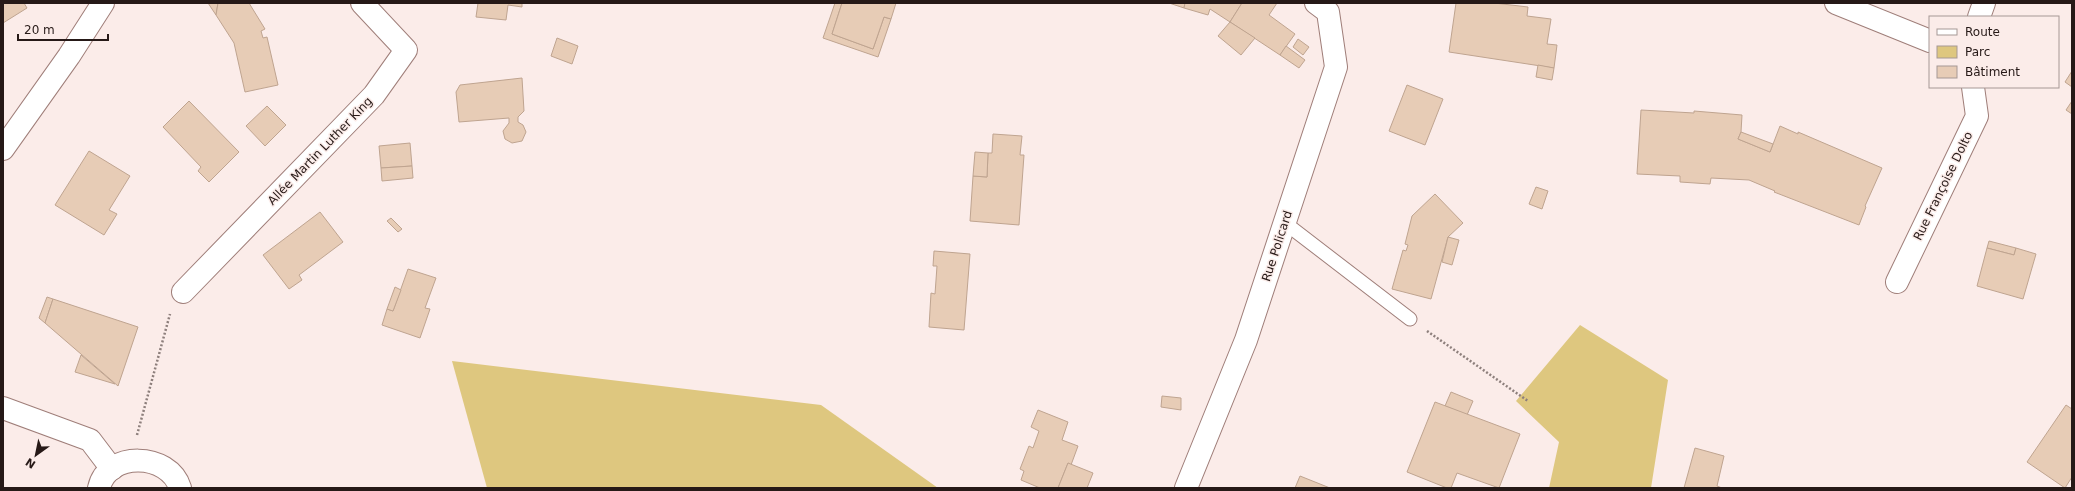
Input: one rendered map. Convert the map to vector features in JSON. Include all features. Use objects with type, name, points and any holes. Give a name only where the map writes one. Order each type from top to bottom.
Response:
[{"type":"street","points":[[3,149],[69,56],[102,3]]},
{"type":"street","name":"Allée Martin Luther King","points":[[183,292],[374,95],[406,50],[362,3]]},
{"type":"street","points":[[1836,3],[1929,41]]},
{"type":"street","points":[[1979,16],[1984,3]]},
{"type":"street","name":"Rue Policard","points":[[1186,488],[1246,340],[1336,67],[1328,6]]},
{"type":"street","name":"Rue Françoise Dolto","points":[[1897,282],[1977,116],[1973,88]]},
{"type":"street","points":[[3,408],[90,440],[121,465]]},
{"type":"street","points":[[99,488],[100,483],[121,465],[147,460],[166,468],[178,482],[180,488]]},
{"type":"lane","points":[[1284,223],[1410,319]]},
{"type":"path","points":[[121,465],[172,309],[183,292]]},
{"type":"path","points":[[1410,319],[1528,401]]},
{"type":"green space","points":[[1580,325],[1668,380],[1651,488],[1549,488],[1559,442],[1516,401]]},
{"type":"green space","points":[[452,361],[821,405],[938,488],[487,488]]},
{"type":"building","points":[[3,3],[24,3],[27,8],[3,23]]},
{"type":"building","points":[[208,3],[218,3],[216,15]]},
{"type":"building","points":[[218,3],[249,3],[265,29],[261,31],[263,38],[267,37],[278,85],[245,92],[234,43],[216,15]]},
{"type":"building","points":[[478,3],[522,3],[522,7],[508,5],[506,20],[476,17]]},
{"type":"building","points":[[835,3],[842,3],[832,34],[873,49],[884,17],[891,19],[878,57],[823,38]]},
{"type":"building","points":[[842,3],[896,3],[891,19],[884,17],[873,49],[832,34]]},
{"type":"building","points":[[1169,3],[1185,3],[1184,8]]},
{"type":"building","points":[[1185,3],[1242,3],[1230,22],[1210,9],[1208,15],[1184,8]]},
{"type":"building","points":[[1242,3],[1277,3],[1269,15],[1295,34],[1280,55],[1230,22]]},
{"type":"building","points":[[1456,3],[1494,3],[1528,7],[1527,16],[1551,19],[1547,44],[1557,45],[1554,68],[1449,52]]},
{"type":"building","points":[[1230,22],[1255,38],[1241,55],[1218,36]]},
{"type":"building","points":[[557,38],[578,46],[572,64],[551,56]]},
{"type":"building","points":[[1298,39],[1309,47],[1303,55],[1293,47]]},
{"type":"building","points":[[1286,46],[1305,60],[1299,68],[1280,55]]},
{"type":"building","points":[[1538,65],[1554,68],[1552,80],[1536,77]]},
{"type":"building","points":[[2072,71],[2072,87],[2065,82]]},
{"type":"building","points":[[522,78],[524,111],[518,117],[518,122],[523,125],[526,132],[522,141],[512,143],[505,139],[503,131],[509,123],[509,118],[459,122],[456,92],[460,85]]},
{"type":"building","points":[[1407,85],[1443,99],[1425,145],[1389,131]]},
{"type":"building","points":[[189,101],[239,152],[209,182],[198,171],[201,167],[163,127]]},
{"type":"building","points":[[2072,101],[2072,114],[2066,110]]},
{"type":"building","points":[[267,106],[286,125],[265,146],[246,126]]},
{"type":"building","points":[[1641,110],[1694,113],[1694,111],[1742,115],[1741,132],[1738,139],[1770,152],[1780,126],[1798,134],[1798,132],[1882,168],[1865,206],[1866,207],[1859,225],[1774,192],[1775,191],[1749,180],[1711,178],[1710,184],[1680,182],[1680,176],[1637,174]]},
{"type":"building","points":[[1741,132],[1773,144],[1770,152],[1738,139]]},
{"type":"building","points":[[993,134],[1022,136],[1020,155],[1024,155],[1019,225],[970,221],[973,176],[987,177],[988,153],[992,153]]},
{"type":"building","points":[[410,143],[412,166],[381,168],[379,146]]},
{"type":"building","points":[[89,151],[130,176],[109,210],[117,214],[104,235],[55,205]]},
{"type":"building","points":[[975,152],[988,153],[987,177],[973,176]]},
{"type":"building","points":[[412,166],[413,178],[382,181],[381,168]]},
{"type":"building","points":[[1536,187],[1548,191],[1542,209],[1529,204]]},
{"type":"building","points":[[1435,194],[1463,223],[1448,237],[1431,299],[1392,289],[1403,250],[1406,251],[1408,245],[1405,244],[1412,216]]},
{"type":"building","points":[[320,212],[343,242],[299,275],[302,280],[289,289],[263,255]]},
{"type":"building","points":[[391,218],[402,229],[398,232],[387,221]]},
{"type":"building","points":[[1448,237],[1459,240],[1452,265],[1442,262]]},
{"type":"building","points":[[1989,241],[2016,248],[2014,255],[1987,248]]},
{"type":"building","points":[[1987,248],[2014,255],[2016,248],[2036,254],[2023,299],[1977,286]]},
{"type":"building","points":[[934,251],[970,254],[964,330],[929,327],[931,293],[935,294],[937,266],[933,266]]},
{"type":"building","points":[[408,269],[436,278],[425,308],[430,309],[420,338],[382,325],[387,309],[393,311]]},
{"type":"building","points":[[395,287],[401,290],[393,311],[387,309]]},
{"type":"building","points":[[47,297],[53,299],[45,323],[39,318]]},
{"type":"building","points":[[53,299],[138,327],[118,386],[45,323]]},
{"type":"building","points":[[81,355],[115,384],[75,372]]},
{"type":"building","points":[[1451,392],[1473,401],[1467,415],[1445,406]]},
{"type":"building","points":[[1162,396],[1181,398],[1181,410],[1161,407]]},
{"type":"building","points":[[1435,402],[1520,434],[1499,488],[1457,473],[1451,488],[1447,488],[1407,472]]},
{"type":"building","points":[[2066,405],[2072,409],[2072,477],[2065,488],[2027,462]]},
{"type":"building","points":[[1038,410],[1068,422],[1062,440],[1078,446],[1071,465],[1068,463],[1058,488],[1040,488],[1021,480],[1024,471],[1020,469],[1029,446],[1033,448],[1039,431],[1031,427]]},
{"type":"building","points":[[1695,448],[1724,456],[1717,486],[1722,488],[1684,488]]},
{"type":"building","points":[[1068,463],[1093,473],[1087,488],[1058,488]]},
{"type":"building","points":[[1300,476],[1330,488],[1295,488]]}]
